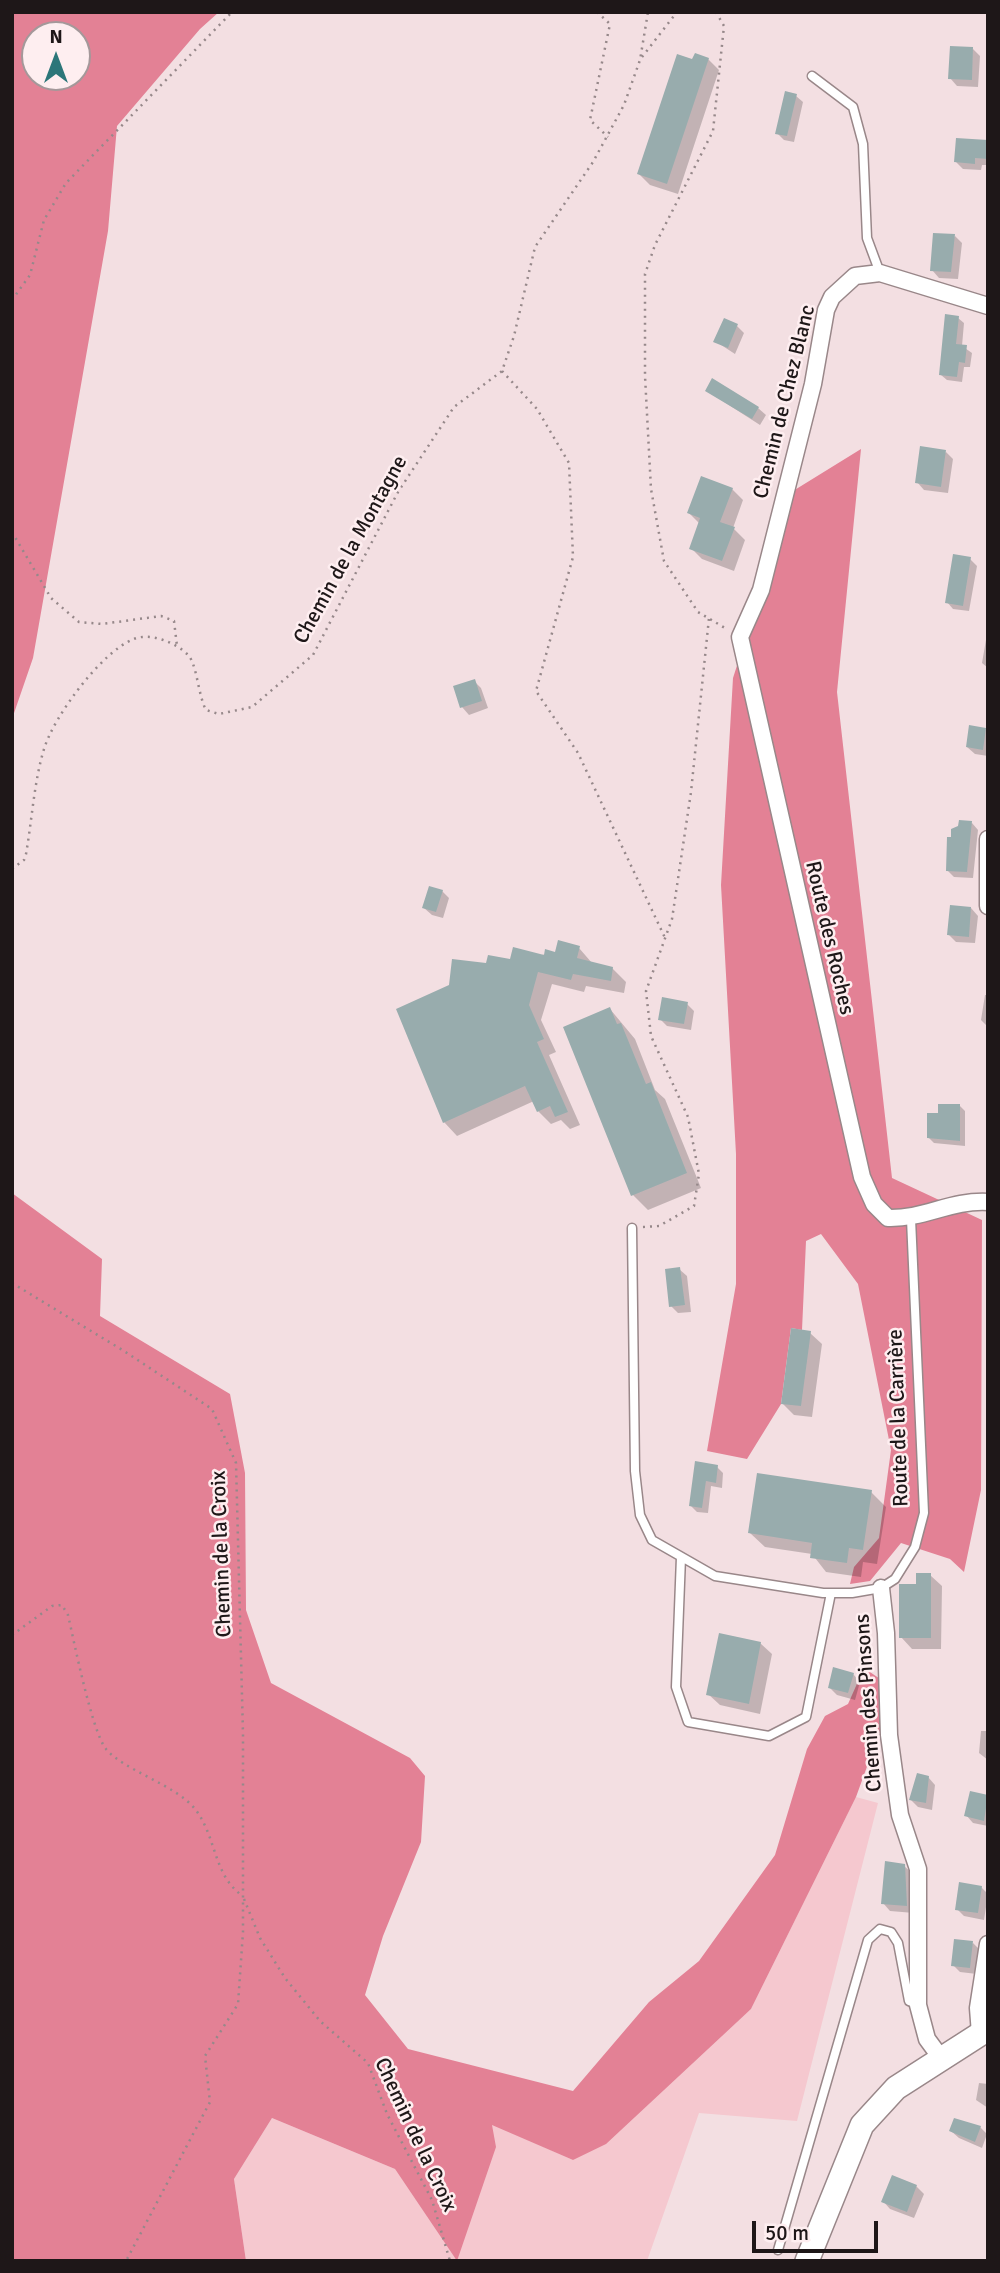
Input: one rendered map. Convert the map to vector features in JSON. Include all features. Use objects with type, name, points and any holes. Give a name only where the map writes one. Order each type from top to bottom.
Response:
[{"type":"street","points":[[880,273],[988,306]]},
{"type":"street","name":"Chemin de Chez Blanc","points":[[740,637],[761,590],[813,384],[826,310],[832,297],[855,276],[880,273]]},
{"type":"street","name":"Route des Roches","points":[[740,637],[862,1177],[874,1205],[888,1218],[911,1219]]},
{"type":"street","points":[[988,839],[988,906]]},
{"type":"street","points":[[911,1219],[968,1200],[988,1202]]},
{"type":"street","name":"Chemin des Pinsons","points":[[881,1588],[891,1749],[900,1815],[918,1868],[918,2005],[927,2039],[941,2057]]},
{"type":"street","points":[[807,2261],[862,2125],[896,2088],[984,2031],[978,2008],[988,1944]]},
{"type":"lane","points":[[813,76],[853,107],[863,144],[867,238],[880,273]]},
{"type":"lane","name":"Route de la Carrière","points":[[881,1588],[895,1579],[915,1547],[924,1513],[911,1219]]},
{"type":"lane","points":[[632,1228],[635,1471],[640,1515],[652,1540],[715,1576],[831,1593],[881,1588]]},
{"type":"lane","points":[[681,1557],[676,1687],[688,1721],[769,1736],[806,1717],[831,1593]]},
{"type":"lane","points":[[778,2250],[868,1940],[880,1928],[891,1932],[898,1943],[909,2001],[918,2005]]},
{"type":"path","points":[[12,300],[30,275],[44,220],[66,183],[232,12]]},
{"type":"path","points":[[597,12],[610,24],[590,120],[608,137]]},
{"type":"path","points":[[648,12],[640,60],[624,105],[608,137],[535,247],[514,337],[502,370],[537,409],[569,463],[573,557],[536,691],[578,753],[666,940]]},
{"type":"path","points":[[640,60],[677,12]]},
{"type":"path","points":[[716,12],[724,26],[713,131],[655,245],[645,274],[645,376],[651,489],[664,561],[698,612],[740,637]]},
{"type":"path","name":"Chemin de la Montagne","points":[[177,646],[190,657],[200,699],[206,710],[219,714],[252,706],[313,655],[398,492],[454,407],[502,370]]},
{"type":"path","points":[[12,532],[51,597],[79,622],[102,624],[161,616],[174,621],[177,646],[156,638],[135,638],[111,655],[66,706],[44,748],[26,854],[24,860],[12,869]]},
{"type":"path","points":[[632,1228],[659,1226],[695,1206],[699,1174],[688,1117],[651,1036],[646,991],[666,940],[691,792],[709,618]]},
{"type":"path","name":"Chemin de la Croix","points":[[12,1283],[124,1351],[212,1409],[236,1463],[243,1734],[243,1896],[238,2004],[205,2056],[210,2102],[126,2261]]},
{"type":"path","points":[[12,1635],[52,1606],[62,1605],[68,1615],[89,1699],[107,1751],[194,1807],[207,1828],[228,1886],[243,1896]]},
{"type":"path","name":"Chemin de la Croix","points":[[243,1896],[260,1938],[285,1978],[320,2021],[368,2063],[387,2114],[432,2200],[450,2261]]},
{"type":"shaded area","points":[[12,12],[219,12],[200,29],[117,126],[108,231],[33,658],[12,719]]},
{"type":"shaded area","points":[[861,449],[837,692],[892,1178],[982,1220],[981,1490],[964,1572],[950,1559],[901,1543],[870,1581],[850,1584],[854,1567],[879,1538],[891,1450],[858,1284],[821,1234],[806,1241],[802,1330],[791,1328],[781,1404],[747,1459],[707,1451],[736,1284],[736,1154],[721,885],[733,678],[793,491]]},
{"type":"shaded area","points":[[12,1193],[102,1259],[100,1316],[230,1394],[245,1473],[246,1610],[271,1683],[410,1758],[425,1776],[421,1842],[383,1936],[365,1995],[408,2049],[573,2091],[649,2002],[699,1961],[775,1855],[807,1749],[825,1716],[848,1704],[864,1668],[895,1689],[856,1797],[751,2009],[606,2144],[573,2160],[492,2125],[496,2147],[457,2261],[395,2169],[272,2118],[234,2179],[246,2261],[12,2261]]},
{"type":"shaded area","points":[[856,1797],[878,1803],[797,2121],[699,2113],[647,2261],[457,2261],[492,2124],[573,2160],[751,2009]]},
{"type":"shaded area","points":[[272,2118],[395,2169],[457,2261],[246,2261],[234,2179]]},
{"type":"building","points":[[950,46],[973,47],[972,80],[948,79]]},
{"type":"building","points":[[695,53],[709,58],[667,184],[637,174],[677,54],[692,59]]},
{"type":"building","points":[[785,91],[797,94],[787,136],[775,134]]},
{"type":"building","points":[[956,138],[988,140],[988,159],[975,158],[975,164],[954,162]]},
{"type":"building","points":[[933,233],[955,234],[951,272],[930,271]]},
{"type":"building","points":[[945,314],[959,316],[956,344],[967,345],[965,363],[959,362],[957,377],[939,375]]},
{"type":"building","points":[[724,318],[738,324],[728,348],[713,342]]},
{"type":"building","points":[[712,378],[759,407],[752,419],[705,391]]},
{"type":"building","points":[[920,446],[946,450],[941,487],[915,483]]},
{"type":"building","points":[[701,476],[733,488],[720,522],[735,527],[722,561],[689,549],[700,518],[687,513]]},
{"type":"building","points":[[953,554],[971,557],[963,606],[945,603]]},
{"type":"building","points":[[475,679],[482,701],[460,708],[453,686]]},
{"type":"building","points":[[969,725],[986,728],[983,750],[966,747]]},
{"type":"building","points":[[959,820],[972,821],[967,872],[946,871],[947,837],[951,837],[951,829],[958,826]]},
{"type":"building","points":[[429,886],[443,890],[436,912],[422,908]]},
{"type":"building","points":[[950,905],[971,907],[969,937],[947,935]]},
{"type":"building","points":[[558,940],[580,946],[577,958],[613,967],[611,981],[573,974],[571,980],[538,972],[529,1005],[544,1039],[537,1042],[568,1112],[555,1117],[550,1106],[537,1112],[525,1086],[443,1123],[396,1009],[449,985],[452,959],[486,963],[488,955],[510,959],[513,947],[544,955],[545,949],[555,952]]},
{"type":"building","points":[[662,997],[688,1002],[684,1024],[658,1020]]},
{"type":"building","points":[[610,1007],[617,1024],[621,1023],[646,1084],[651,1082],[687,1173],[631,1196],[563,1027]]},
{"type":"building","points":[[938,1104],[960,1104],[960,1141],[927,1138],[927,1113],[938,1113]]},
{"type":"building","points":[[680,1267],[685,1305],[669,1307],[665,1269]]},
{"type":"building","points":[[791,1328],[811,1331],[801,1406],[781,1404]]},
{"type":"building","points":[[695,1461],[718,1465],[716,1483],[706,1481],[702,1508],[689,1506]]},
{"type":"building","points":[[757,1473],[872,1490],[863,1550],[849,1548],[847,1563],[810,1558],[812,1543],[748,1533]]},
{"type":"building","points":[[916,1573],[931,1573],[931,1638],[899,1638],[899,1584],[916,1584]]},
{"type":"building","points":[[719,1633],[761,1642],[749,1704],[706,1695]]},
{"type":"building","points":[[833,1667],[854,1673],[848,1693],[828,1688]]},
{"type":"building","points":[[917,1773],[929,1776],[926,1803],[909,1800]]},
{"type":"building","points":[[970,1791],[988,1795],[984,1821],[964,1816]]},
{"type":"building","points":[[885,1861],[905,1864],[907,1906],[881,1904]]},
{"type":"building","points":[[959,1882],[982,1886],[978,1913],[955,1910]]},
{"type":"building","points":[[954,1939],[973,1941],[970,1968],[951,1966]]},
{"type":"building","points":[[954,2118],[981,2126],[975,2142],[949,2131]]},
{"type":"building","points":[[892,2175],[917,2185],[907,2212],[881,2202]]}]
